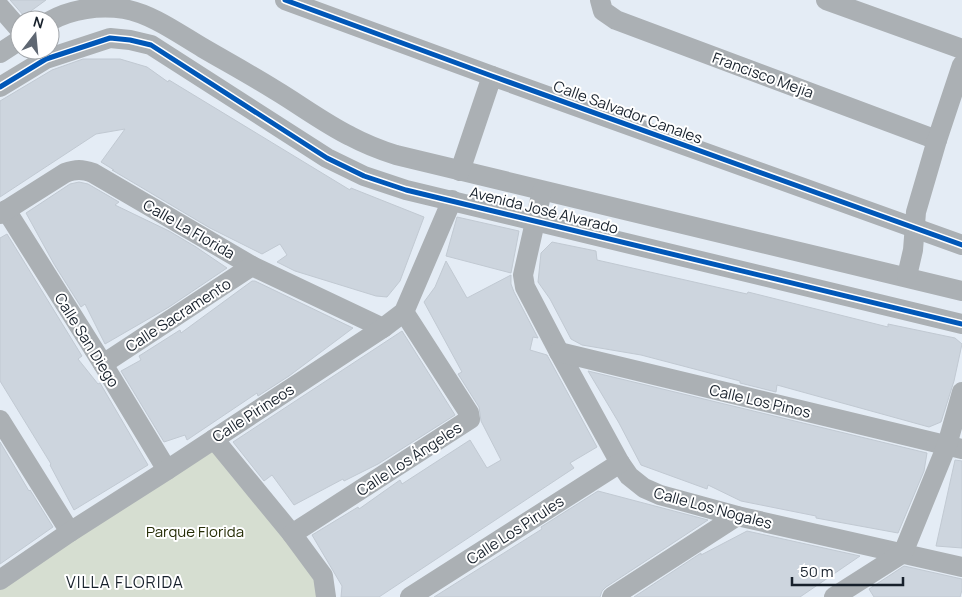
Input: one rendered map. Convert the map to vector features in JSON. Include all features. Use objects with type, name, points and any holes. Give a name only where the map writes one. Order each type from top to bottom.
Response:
[{"type":"street","name":"Calle Salvador Canales","points":[[285,0],[962,245]]},
{"type":"street","name":"Francisco Mejia","points":[[600,0],[603,11],[616,20],[937,140]]},
{"type":"street","points":[[826,0],[962,49]]},
{"type":"street","points":[[121,4],[151,45]]},
{"type":"street","name":"Avenida José Alvarado","points":[[60,12],[121,4],[174,31],[348,136],[396,155],[907,276],[962,291]]},
{"type":"street","points":[[0,7],[10,18]]},
{"type":"street","points":[[60,50],[110,38],[151,45]]},
{"type":"street","name":"Avenida José Alvarado","points":[[151,45],[327,158],[351,170],[406,190],[962,324]]},
{"type":"street","points":[[0,87],[34,60]]},
{"type":"street","points":[[907,276],[913,250],[916,212],[962,65]]},
{"type":"street","points":[[460,171],[492,76]]},
{"type":"street","name":"Calle La Florida","points":[[3,212],[65,173],[75,169],[83,169],[93,173],[252,266],[383,328]]},
{"type":"street","name":"Calle Los Nogales","points":[[542,191],[523,275],[525,287],[558,352],[629,476],[644,488],[660,495],[737,516],[962,567]]},
{"type":"street","name":"Calle Pirineos","points":[[0,580],[70,532],[383,328],[404,312],[452,200]]},
{"type":"street","name":"Calle San Diego","points":[[3,212],[103,364],[167,470]]},
{"type":"street","name":"Calle Sacramento","points":[[103,364],[252,266]]},
{"type":"street","name":"Calle Los Ángeles","points":[[292,534],[470,419],[404,312]]},
{"type":"street","name":"Calle Los Pinos","points":[[558,352],[954,447]]},
{"type":"street","points":[[842,595],[903,553],[954,447],[962,392]]},
{"type":"street","points":[[0,420],[70,532]]},
{"type":"street","points":[[214,439],[292,534],[323,576],[326,597]]},
{"type":"street","name":"Calle Los Pirules","points":[[410,597],[620,463]]},
{"type":"street","points":[[612,597],[737,516]]},
{"type":"green space","name":"Parque Florida","points":[[196,451],[217,452],[314,576],[319,597],[0,597],[0,580]]},
{"type":"building","points":[[10,0],[46,0],[32,10],[19,10]]},
{"type":"building","points":[[83,59],[120,59],[147,67],[168,82],[169,80],[350,190],[351,188],[424,217],[400,281],[387,297],[376,296],[295,271],[277,262],[287,255],[280,244],[262,254],[210,228],[101,162],[125,129],[96,134],[0,197],[0,101],[52,70]]},
{"type":"building","points":[[79,182],[88,184],[119,202],[115,205],[169,231],[227,268],[169,307],[105,344],[85,304],[81,307],[54,264],[26,213],[70,184]]},
{"type":"building","points":[[457,217],[519,231],[511,273],[446,256]]},
{"type":"building","points":[[7,234],[82,356],[78,359],[98,384],[100,383],[148,465],[74,510],[51,464],[0,381],[0,238]]},
{"type":"building","points":[[552,242],[596,251],[597,260],[747,294],[748,292],[888,327],[888,324],[955,338],[962,344],[954,381],[941,422],[929,427],[777,385],[776,392],[641,355],[582,345],[571,339],[550,299],[538,282],[541,253]]},
{"type":"building","points":[[446,261],[467,298],[511,275],[511,284],[514,292],[538,338],[533,337],[530,350],[547,355],[597,447],[570,463],[574,468],[379,597],[341,597],[342,586],[312,535],[358,507],[359,509],[400,480],[402,484],[470,440],[487,468],[501,460],[481,421],[479,407],[458,374],[462,372],[424,302],[435,287]]},
{"type":"building","points":[[252,281],[353,328],[289,376],[258,396],[257,393],[187,440],[185,435],[164,442],[121,371],[141,360],[139,356],[180,330],[181,333]]},
{"type":"building","points":[[402,331],[455,415],[378,464],[344,481],[343,479],[294,505],[272,475],[264,481],[233,442]]},
{"type":"building","points":[[588,371],[927,453],[924,471],[898,533],[816,518],[816,516],[741,501],[708,485],[707,489],[641,465]]},
{"type":"building","points":[[0,442],[53,527],[0,564]]},
{"type":"building","points":[[955,460],[962,461],[962,548],[936,546]]},
{"type":"building","points":[[598,491],[708,520],[606,587],[600,597],[434,597],[542,529],[541,527]]},
{"type":"building","points":[[747,531],[860,556],[800,597],[634,597],[701,553],[701,555]]},
{"type":"building","points":[[904,566],[962,579],[960,597],[874,597],[869,589]]},
{"type":"cycle path","points":[[285,0],[962,245]]},
{"type":"cycle path","points":[[0,87],[46,59],[110,38],[151,45],[327,158],[364,176],[406,190],[962,324]]},
{"type":"district","name":"VILLA FLORIDA","points":[[125,582]]}]
